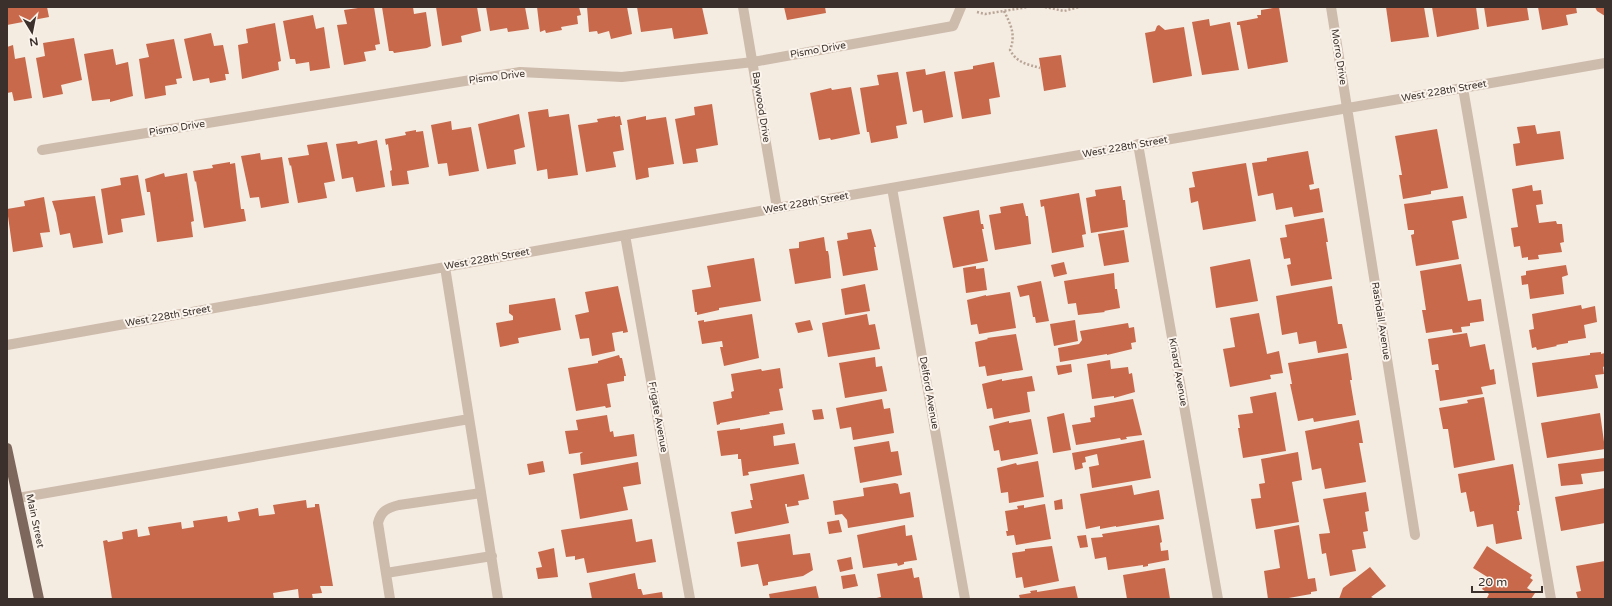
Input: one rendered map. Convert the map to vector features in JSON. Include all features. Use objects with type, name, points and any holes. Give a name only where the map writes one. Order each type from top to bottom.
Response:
[{"type":"main road","name":"Main Street","points":[[7,448],[39,599]]},
{"type":"street","name":"Baywood Drive","points":[[743,7],[777,208]]},
{"type":"street","name":"Pismo Drive","points":[[42,150],[520,72],[622,77],[753,62],[953,26],[961,7]]},
{"type":"street","name":"Morro Drive","points":[[1331,7],[1348,107]]},
{"type":"street","name":"West 228th Street","points":[[7,345],[445,266],[1605,63]]},
{"type":"street","points":[[1463,88],[1551,599]]},
{"type":"street","name":"Rashdall Avenue","points":[[1348,107],[1415,534]]},
{"type":"street","name":"Kinard Avenue","points":[[1138,144],[1218,599]]},
{"type":"street","name":"Delford Avenue","points":[[892,188],[965,599]]},
{"type":"street","name":"Frigate Avenue","points":[[626,235],[690,599]]},
{"type":"street","points":[[445,266],[498,599]]},
{"type":"street","points":[[18,498],[469,419]]},
{"type":"street","points":[[390,599],[378,523],[380,514],[387,508],[481,492]]},
{"type":"street","points":[[386,574],[492,556]]},
{"type":"path","points":[[961,7],[985,14],[1028,7]]},
{"type":"path","points":[[1045,7],[1064,11],[1079,7]]},
{"type":"path","points":[[1004,11],[1012,27],[1014,41],[1010,50],[1014,57],[1022,63],[1040,68]]},
{"type":"building","points":[[7,7],[47,7],[49,17],[7,25]]},
{"type":"building","points":[[374,7],[380,44],[375,45],[376,50],[364,52],[366,61],[344,65],[337,25],[347,24],[344,10]]},
{"type":"building","points":[[382,7],[413,7],[414,14],[426,12],[431,46],[427,48],[394,53],[393,51],[389,51]]},
{"type":"building","points":[[436,7],[477,7],[481,31],[461,36],[462,42],[442,46]]},
{"type":"building","points":[[486,7],[525,7],[529,29],[508,32],[507,28],[490,31]]},
{"type":"building","points":[[537,7],[579,7],[581,15],[577,16],[578,24],[561,27],[562,30],[546,33],[545,30],[540,32]]},
{"type":"building","points":[[587,7],[627,7],[632,34],[611,39],[609,31],[598,34],[597,31],[589,32]]},
{"type":"building","points":[[637,7],[702,7],[708,34],[674,39],[672,28],[641,32]]},
{"type":"building","points":[[784,7],[825,7],[826,13],[787,20]]},
{"type":"building","points":[[1279,7],[1288,62],[1248,69],[1240,25],[1237,25],[1237,22],[1258,18],[1257,15],[1261,15],[1261,10]]},
{"type":"building","points":[[1386,7],[1424,7],[1429,37],[1391,42]]},
{"type":"building","points":[[1432,7],[1476,7],[1479,29],[1437,37]]},
{"type":"building","points":[[1484,7],[1527,7],[1529,20],[1487,27]]},
{"type":"building","points":[[1538,7],[1576,7],[1577,13],[1566,15],[1568,25],[1542,30]]},
{"type":"building","points":[[1595,7],[1605,7],[1605,16],[1597,11]]},
{"type":"building","points":[[313,15],[316,29],[324,27],[330,68],[310,71],[309,62],[296,64],[295,59],[290,59],[283,21]]},
{"type":"building","points":[[1209,19],[1210,26],[1230,22],[1239,70],[1202,75],[1192,22]]},
{"type":"building","points":[[275,23],[281,61],[278,62],[279,70],[242,79],[238,45],[248,43],[246,29]]},
{"type":"building","points":[[1159,25],[1165,30],[1184,27],[1192,76],[1153,83],[1145,33],[1155,31]]},
{"type":"building","points":[[211,33],[214,46],[223,45],[229,74],[225,74],[226,80],[210,83],[209,78],[193,81],[184,39]]},
{"type":"building","points":[[74,38],[82,80],[61,85],[63,94],[43,98],[36,58],[45,56],[43,43]]},
{"type":"building","points":[[174,39],[182,78],[176,79],[177,84],[165,86],[166,95],[145,99],[139,59],[149,57],[146,44]]},
{"type":"building","points":[[13,45],[15,59],[25,57],[32,98],[14,101],[12,92],[7,93],[7,47]]},
{"type":"building","points":[[113,49],[116,65],[128,62],[133,96],[110,102],[110,99],[92,101],[84,54]]},
{"type":"building","points":[[1061,55],[1066,87],[1044,91],[1039,58]]},
{"type":"building","points":[[994,62],[1000,97],[989,99],[991,114],[962,119],[954,72],[973,69],[973,66]]},
{"type":"building","points":[[925,69],[926,75],[945,71],[953,117],[924,123],[922,110],[913,112],[906,72]]},
{"type":"building","points":[[898,72],[907,124],[896,126],[898,138],[871,143],[869,132],[867,132],[860,88],[879,85],[877,75]]},
{"type":"building","points":[[851,87],[860,134],[831,140],[830,138],[819,140],[810,93],[831,88],[832,90]]},
{"type":"building","points":[[712,104],[718,145],[696,149],[698,162],[683,164],[675,119],[695,115],[694,107]]},
{"type":"building","points":[[548,109],[549,117],[569,114],[578,175],[548,179],[547,169],[537,171],[528,112]]},
{"type":"building","points":[[519,114],[525,147],[514,150],[516,164],[487,169],[478,124]]},
{"type":"building","points":[[620,116],[624,150],[613,152],[616,167],[586,172],[578,125],[598,122],[597,119]]},
{"type":"building","points":[[646,116],[646,120],[666,117],[674,164],[648,168],[649,177],[636,180],[627,120]]},
{"type":"building","points":[[451,121],[452,130],[471,127],[479,171],[449,176],[447,163],[438,164],[431,125]]},
{"type":"building","points":[[1535,125],[1537,134],[1560,131],[1564,159],[1516,166],[1513,144],[1520,143],[1517,127]]},
{"type":"building","points":[[1437,129],[1448,188],[1431,191],[1431,194],[1403,199],[1399,175],[1402,175],[1395,136]]},
{"type":"building","points":[[416,130],[416,132],[423,131],[429,167],[407,171],[409,184],[392,186],[390,171],[392,170],[388,144],[386,145],[385,139],[406,135],[405,132]]},
{"type":"building","points":[[377,140],[385,187],[356,192],[353,177],[342,179],[336,144],[357,141],[358,144]]},
{"type":"building","points":[[327,142],[335,181],[324,183],[327,198],[298,203],[291,165],[290,166],[288,158],[309,155],[307,145]]},
{"type":"building","points":[[1308,151],[1314,184],[1309,185],[1310,190],[1319,188],[1323,212],[1294,217],[1292,207],[1276,210],[1273,193],[1258,196],[1252,163],[1267,161],[1267,158]]},
{"type":"building","points":[[260,153],[261,160],[282,157],[289,203],[261,208],[259,197],[250,198],[241,156]]},
{"type":"building","points":[[230,162],[230,164],[235,163],[241,209],[244,209],[246,221],[204,228],[193,171],[213,168],[212,165]]},
{"type":"building","points":[[1246,163],[1256,221],[1203,230],[1198,201],[1191,203],[1189,188],[1195,187],[1192,172]]},
{"type":"building","points":[[164,173],[165,177],[187,173],[194,221],[191,222],[193,237],[157,242],[150,192],[147,192],[145,179]]},
{"type":"building","points":[[138,175],[145,215],[121,219],[123,232],[108,235],[101,189],[121,185],[120,178]]},
{"type":"building","points":[[1532,185],[1533,191],[1541,190],[1543,204],[1536,205],[1539,223],[1556,221],[1557,224],[1562,224],[1564,242],[1560,243],[1562,252],[1538,255],[1539,259],[1528,260],[1528,257],[1522,258],[1520,246],[1514,247],[1511,228],[1518,227],[1512,189]]},
{"type":"building","points":[[1121,186],[1123,200],[1125,200],[1128,227],[1091,233],[1086,198],[1096,196],[1095,190]]},
{"type":"building","points":[[1079,193],[1086,234],[1082,235],[1084,247],[1052,253],[1044,206],[1041,207],[1040,200]]},
{"type":"building","points":[[95,196],[103,243],[73,248],[70,233],[60,235],[52,201]]},
{"type":"building","points":[[1463,196],[1467,218],[1452,221],[1459,259],[1416,266],[1411,235],[1414,234],[1414,230],[1408,230],[1404,204]]},
{"type":"building","points":[[44,197],[50,232],[40,233],[43,247],[13,252],[7,209],[25,206],[24,201]]},
{"type":"building","points":[[1023,203],[1026,216],[1028,216],[1031,244],[995,250],[989,215],[1001,213],[1000,207]]},
{"type":"building","points":[[979,210],[981,224],[983,224],[984,229],[982,229],[988,261],[953,268],[943,217]]},
{"type":"building","points":[[1324,218],[1332,279],[1291,286],[1287,265],[1291,264],[1290,258],[1284,259],[1280,238],[1287,237],[1285,225]]},
{"type":"building","points":[[871,229],[876,247],[874,247],[878,270],[843,276],[837,241],[848,239],[847,233]]},
{"type":"building","points":[[1124,230],[1129,262],[1104,266],[1098,234]]},
{"type":"building","points":[[824,237],[826,251],[828,251],[829,256],[831,278],[795,284],[789,249],[799,248],[799,242]]},
{"type":"building","points":[[754,258],[761,301],[719,308],[719,310],[697,315],[697,312],[695,312],[692,290],[711,287],[707,266]]},
{"type":"building","points":[[1250,259],[1258,301],[1216,308],[1210,267]]},
{"type":"building","points":[[1064,262],[1067,274],[1054,277],[1051,265]]},
{"type":"building","points":[[1461,264],[1468,301],[1481,299],[1484,321],[1470,323],[1470,326],[1461,327],[1462,332],[1453,333],[1452,329],[1426,333],[1422,310],[1426,310],[1420,271]]},
{"type":"building","points":[[1566,265],[1568,275],[1562,277],[1564,294],[1530,299],[1528,284],[1522,285],[1521,276],[1526,275],[1526,271]]},
{"type":"building","points":[[976,266],[976,269],[984,268],[987,290],[966,293],[963,268]]},
{"type":"building","points":[[1114,273],[1115,289],[1117,289],[1120,308],[1104,311],[1105,312],[1078,315],[1076,303],[1068,304],[1064,281]]},
{"type":"building","points":[[1041,281],[1049,321],[1036,323],[1035,317],[1033,317],[1029,295],[1020,297],[1017,286]]},
{"type":"building","points":[[865,284],[870,311],[845,315],[841,289]]},
{"type":"building","points":[[618,286],[628,332],[623,333],[623,331],[612,333],[615,351],[592,356],[589,338],[580,339],[575,315],[589,312],[585,292]]},
{"type":"building","points":[[1332,286],[1338,324],[1342,324],[1347,348],[1318,353],[1316,341],[1299,344],[1297,332],[1282,335],[1276,296]]},
{"type":"building","points":[[1010,292],[1016,328],[979,334],[977,324],[971,325],[967,300],[986,295]]},
{"type":"building","points":[[555,298],[561,330],[518,338],[519,343],[500,347],[496,323],[513,320],[513,316],[509,313],[509,305]]},
{"type":"building","points":[[1581,305],[1582,309],[1595,306],[1597,322],[1584,325],[1586,338],[1568,341],[1568,343],[1537,350],[1536,347],[1532,348],[1529,330],[1534,329],[1532,314]]},
{"type":"building","points":[[1259,313],[1267,354],[1279,351],[1283,373],[1270,375],[1271,379],[1230,387],[1223,349],[1235,347],[1230,318]]},
{"type":"building","points":[[752,314],[759,358],[724,366],[720,347],[723,347],[722,341],[702,344],[698,321],[704,320],[704,322]]},
{"type":"building","points":[[867,314],[869,325],[875,324],[880,349],[828,357],[822,323]]},
{"type":"building","points":[[810,320],[813,330],[798,333],[795,323]]},
{"type":"building","points":[[1075,320],[1078,341],[1054,346],[1050,324]]},
{"type":"building","points":[[1128,323],[1129,328],[1134,327],[1136,342],[1131,343],[1132,349],[1107,355],[1060,362],[1058,348],[1079,344],[1082,340],[1080,331]]},
{"type":"building","points":[[1467,333],[1470,347],[1485,344],[1490,370],[1494,369],[1496,384],[1481,387],[1483,394],[1440,401],[1435,370],[1439,370],[1438,364],[1432,365],[1428,339]]},
{"type":"building","points":[[1016,334],[1023,370],[987,376],[985,366],[979,367],[975,342],[988,339],[987,338]]},
{"type":"building","points":[[1601,352],[1601,354],[1605,353],[1605,366],[1603,367],[1604,374],[1595,375],[1598,388],[1537,397],[1532,363],[1590,355],[1590,353]]},
{"type":"building","points":[[1348,353],[1352,380],[1350,380],[1356,415],[1314,422],[1313,418],[1298,421],[1290,384],[1292,384],[1288,363]]},
{"type":"building","points":[[619,355],[620,358],[622,358],[626,376],[624,376],[624,381],[607,384],[611,407],[606,408],[605,406],[576,411],[568,368],[598,363],[598,361]]},
{"type":"building","points":[[875,357],[876,367],[882,366],[887,391],[845,398],[839,363]]},
{"type":"building","points":[[1110,360],[1111,369],[1128,367],[1129,374],[1132,373],[1135,392],[1114,398],[1114,396],[1092,399],[1087,364]]},
{"type":"building","points":[[1071,364],[1072,372],[1058,375],[1056,366]]},
{"type":"building","points":[[780,368],[783,388],[779,389],[783,410],[769,412],[770,414],[720,423],[717,425],[713,402],[732,398],[731,392],[734,391],[731,374],[761,369],[762,371]]},
{"type":"building","points":[[1032,376],[1035,391],[1027,392],[1030,412],[994,419],[992,408],[987,409],[982,384],[1002,379],[1002,381]]},
{"type":"building","points":[[1276,392],[1286,451],[1243,458],[1238,428],[1240,428],[1238,415],[1253,413],[1250,397]]},
{"type":"building","points":[[1484,397],[1495,460],[1454,468],[1448,429],[1443,429],[1439,408],[1468,403],[1467,400]]},
{"type":"building","points":[[882,399],[884,409],[890,408],[894,433],[853,440],[851,427],[840,429],[836,408]]},
{"type":"building","points":[[1133,399],[1142,435],[1126,437],[1127,439],[1121,440],[1120,438],[1076,445],[1072,425],[1091,422],[1090,418],[1095,417],[1094,406]]},
{"type":"building","points":[[822,409],[824,419],[814,420],[812,410]]},
{"type":"building","points":[[1064,413],[1071,450],[1053,453],[1047,417]]},
{"type":"building","points":[[1600,413],[1605,449],[1547,458],[1541,423]]},
{"type":"building","points":[[607,415],[610,432],[613,431],[614,437],[634,434],[637,456],[581,465],[580,454],[583,452],[569,454],[565,431],[578,430],[576,420]]},
{"type":"building","points":[[1031,419],[1038,454],[1001,461],[999,450],[994,451],[989,426],[1009,421],[1009,423]]},
{"type":"building","points":[[1359,420],[1363,443],[1359,443],[1366,482],[1325,489],[1321,468],[1312,470],[1305,431]]},
{"type":"building","points":[[783,423],[785,434],[773,436],[774,446],[795,443],[799,464],[748,472],[749,475],[743,476],[741,459],[738,459],[738,454],[721,456],[717,431],[740,428],[740,430]]},
{"type":"building","points":[[1144,440],[1151,478],[1092,488],[1089,467],[1099,465],[1097,454],[1085,457],[1086,462],[1082,463],[1083,468],[1075,470],[1072,453]]},
{"type":"building","points":[[889,441],[891,452],[898,451],[902,475],[860,483],[854,447]]},
{"type":"building","points":[[1298,452],[1302,480],[1292,482],[1299,522],[1256,529],[1251,499],[1261,498],[1259,484],[1265,483],[1261,459]]},
{"type":"building","points":[[1605,458],[1605,471],[1581,474],[1583,484],[1561,486],[1558,464]]},
{"type":"building","points":[[543,461],[545,472],[529,475],[527,464]]},
{"type":"building","points":[[1038,461],[1044,497],[1009,503],[1008,492],[1001,493],[997,468],[1016,463],[1017,465]]},
{"type":"building","points":[[638,462],[641,484],[623,487],[628,510],[580,519],[573,474]]},
{"type":"building","points":[[1513,464],[1520,505],[1519,511],[1517,511],[1522,539],[1496,544],[1493,524],[1477,527],[1474,511],[1470,512],[1466,492],[1461,493],[1458,474]]},
{"type":"building","points":[[804,474],[809,499],[798,501],[799,505],[787,507],[787,504],[785,504],[789,523],[735,534],[731,512],[752,508],[750,500],[753,500],[750,484]]},
{"type":"building","points":[[895,483],[898,484],[900,494],[910,492],[914,517],[848,528],[847,520],[842,514],[835,515],[833,501],[864,496],[863,488]]},
{"type":"building","points":[[1132,485],[1134,495],[1159,490],[1164,519],[1116,527],[1100,529],[1100,526],[1086,529],[1080,494]]},
{"type":"building","points":[[1605,488],[1605,523],[1561,531],[1555,497]]},
{"type":"building","points":[[1366,492],[1369,511],[1365,512],[1368,531],[1363,532],[1366,548],[1352,550],[1356,571],[1330,576],[1326,553],[1322,554],[1319,534],[1330,533],[1323,499]]},
{"type":"building","points":[[1062,499],[1063,509],[1055,510],[1054,501]]},
{"type":"building","points":[[306,500],[307,508],[315,507],[315,504],[319,504],[333,586],[320,586],[322,593],[312,594],[313,599],[299,599],[298,589],[273,593],[274,599],[112,599],[103,541],[107,540],[108,542],[123,539],[122,532],[137,529],[138,537],[150,535],[148,527],[181,522],[182,529],[194,527],[193,521],[227,516],[228,522],[240,520],[238,512],[258,508],[259,516],[275,514],[273,505]]},
{"type":"building","points":[[1045,504],[1051,539],[1016,545],[1014,535],[1007,536],[1006,531],[1008,531],[1005,511],[1018,509],[1017,506],[1024,505],[1024,508]]},
{"type":"building","points":[[632,519],[636,542],[652,539],[656,562],[587,573],[584,558],[575,560],[575,556],[566,557],[561,530]]},
{"type":"building","points":[[839,520],[842,532],[829,534],[827,522]]},
{"type":"building","points":[[905,525],[906,536],[912,535],[917,560],[904,562],[904,564],[898,566],[897,563],[863,568],[857,535]]},
{"type":"building","points":[[1159,525],[1162,542],[1160,543],[1161,551],[1168,550],[1169,560],[1148,564],[1148,566],[1143,567],[1143,565],[1108,570],[1106,557],[1095,559],[1091,538],[1103,537],[1102,534]]},
{"type":"building","points":[[1299,525],[1308,579],[1315,578],[1317,591],[1311,592],[1311,594],[1283,599],[1268,599],[1264,571],[1280,568],[1274,530]]},
{"type":"building","points":[[790,534],[793,555],[810,553],[813,570],[803,576],[768,582],[768,585],[763,586],[758,564],[741,567],[737,542]]},
{"type":"building","points":[[1086,535],[1088,547],[1080,548],[1077,536]]},
{"type":"building","points":[[1052,546],[1059,581],[1024,588],[1022,577],[1016,578],[1012,553],[1025,551],[1025,549]]},
{"type":"building","points":[[1487,546],[1532,575],[1530,578],[1533,580],[1527,588],[1535,593],[1531,599],[1487,598],[1489,594],[1482,589],[1489,578],[1473,568]]},
{"type":"building","points":[[554,548],[558,577],[538,579],[536,568],[542,567],[538,552]]},
{"type":"building","points":[[851,557],[853,569],[840,572],[837,560]]},
{"type":"building","points":[[1605,561],[1605,599],[1578,599],[1576,592],[1581,591],[1576,566]]},
{"type":"building","points":[[1370,567],[1386,586],[1371,597],[1375,599],[1339,599],[1343,588]]},
{"type":"building","points":[[912,568],[914,578],[919,577],[923,599],[872,599],[881,597],[877,574]]},
{"type":"building","points":[[1165,568],[1170,599],[1127,599],[1123,575]]},
{"type":"building","points":[[635,573],[638,589],[641,589],[643,595],[662,592],[663,599],[592,599],[589,583]]},
{"type":"building","points":[[855,574],[858,586],[843,589],[841,576]]},
{"type":"building","points":[[816,586],[819,599],[770,599],[769,594]]},
{"type":"building","points":[[1075,586],[1078,599],[1020,599],[1019,595],[1031,593],[1030,591],[1037,590],[1037,592]]}]
